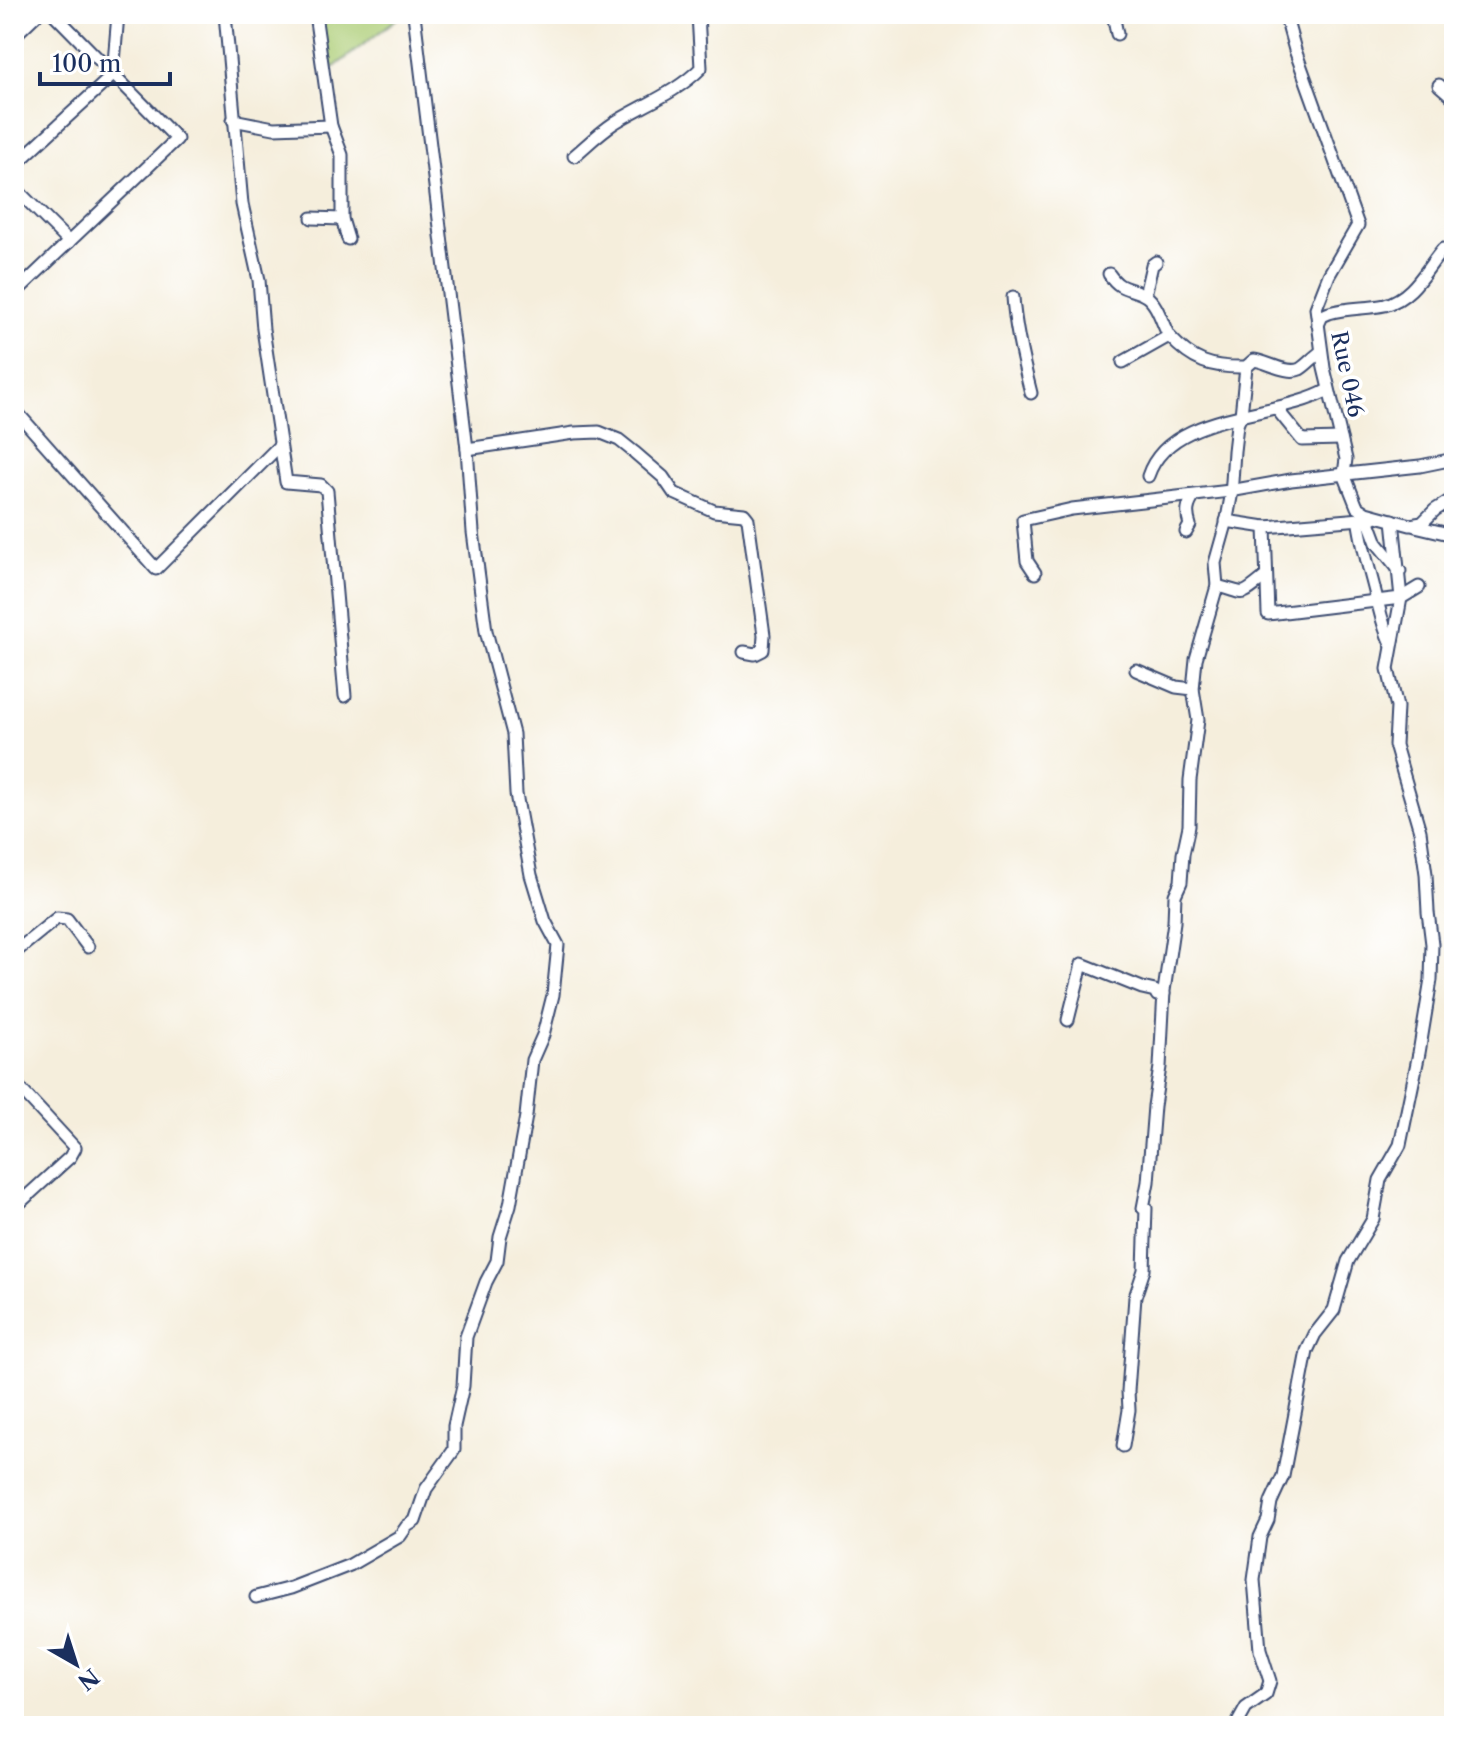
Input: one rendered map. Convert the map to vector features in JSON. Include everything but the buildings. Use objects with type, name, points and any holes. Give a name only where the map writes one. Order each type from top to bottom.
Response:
[{"type":"street","points":[[14,36],[37,14]]},
{"type":"street","points":[[14,294],[177,139],[54,14]]},
{"type":"street","points":[[14,166],[113,75],[118,14]]},
{"type":"street","points":[[225,14],[242,204],[259,280],[279,446],[286,482],[321,485],[327,491],[345,696]]},
{"type":"street","points":[[315,14],[331,126],[342,155],[342,219],[348,239]]},
{"type":"street","points":[[256,1597],[291,1588],[350,1565],[400,1536],[415,1521],[426,1489],[454,1450],[454,1426],[463,1386],[466,1337],[497,1261],[526,1116],[532,1060],[543,1035],[553,995],[558,945],[545,921],[531,875],[516,794],[513,734],[486,631],[414,14]]},
{"type":"street","points":[[574,156],[604,130],[650,105],[701,68],[698,14]]},
{"type":"street","points":[[1113,14],[1117,34]]},
{"type":"street","name":"Rue 046","points":[[1285,14],[1358,225],[1329,275],[1316,308],[1328,390],[1346,459],[1344,474],[1357,507],[1366,513],[1449,534],[1454,519]]},
{"type":"street","points":[[1448,14],[1454,18]]},
{"type":"street","points":[[1439,85],[1454,98]]},
{"type":"street","points":[[233,120],[274,128],[331,126]]},
{"type":"street","points":[[14,187],[69,242]]},
{"type":"street","points":[[312,218],[342,219]]},
{"type":"street","points":[[1317,325],[1322,316],[1329,313],[1384,305],[1401,299],[1412,290],[1443,249]]},
{"type":"street","points":[[1145,295],[1152,265],[1156,262]]},
{"type":"street","points":[[1109,274],[1119,287],[1145,295],[1152,302],[1169,336],[1197,361],[1246,367]]},
{"type":"street","points":[[1013,297],[1014,324],[1021,341],[1031,393]]},
{"type":"street","points":[[1123,362],[1169,336]]},
{"type":"street","points":[[1123,1446],[1129,1410],[1135,1297],[1144,1270],[1146,1208],[1143,1208],[1160,1067],[1164,994],[1175,895],[1181,882],[1189,826],[1190,780],[1198,720],[1193,689],[1202,633],[1217,586],[1215,563],[1226,521],[1246,367],[1254,360],[1300,369],[1321,352]]},
{"type":"street","points":[[1148,476],[1162,450],[1198,430],[1241,415],[1308,400],[1328,390]]},
{"type":"street","points":[[1276,408],[1302,440],[1341,439]]},
{"type":"street","points":[[14,409],[133,547],[156,569],[279,446]]},
{"type":"street","points":[[467,449],[599,432],[619,440],[634,452],[663,477],[674,493],[714,511],[744,514],[748,519],[764,635],[763,650],[755,654],[744,652]]},
{"type":"street","points":[[1035,573],[1027,561],[1023,520],[1072,509],[1194,496],[1454,459]]},
{"type":"street","points":[[1186,532],[1190,525],[1188,505],[1194,496]]},
{"type":"street","points":[[1410,525],[1422,523],[1454,498]]},
{"type":"street","points":[[1365,519],[1377,543],[1400,571]]},
{"type":"street","points":[[1365,519],[1359,524],[1363,556],[1378,601],[1381,622],[1391,644]]},
{"type":"street","points":[[1226,521],[1265,527],[1388,519],[1400,571],[1401,598],[1388,669],[1397,707],[1395,745],[1410,790],[1422,844],[1432,944],[1431,980],[1400,1145],[1380,1180],[1373,1219],[1348,1261],[1334,1310],[1315,1334],[1307,1351],[1283,1476],[1260,1537],[1254,1580],[1260,1650],[1270,1681],[1266,1694],[1246,1708],[1236,1726]]},
{"type":"street","points":[[1265,527],[1268,614],[1401,598],[1419,587]]},
{"type":"street","points":[[1217,586],[1239,595],[1265,577]]},
{"type":"street","points":[[1136,670],[1176,687],[1193,689]]},
{"type":"street","points":[[14,953],[57,918],[67,919],[88,947]]},
{"type":"street","points":[[1068,1020],[1082,964],[1155,991],[1157,995],[1164,994]]},
{"type":"street","points":[[14,1082],[75,1148],[70,1157],[14,1208]]},
{"type":"green space","points":[[315,14],[403,14],[324,75]]}]
